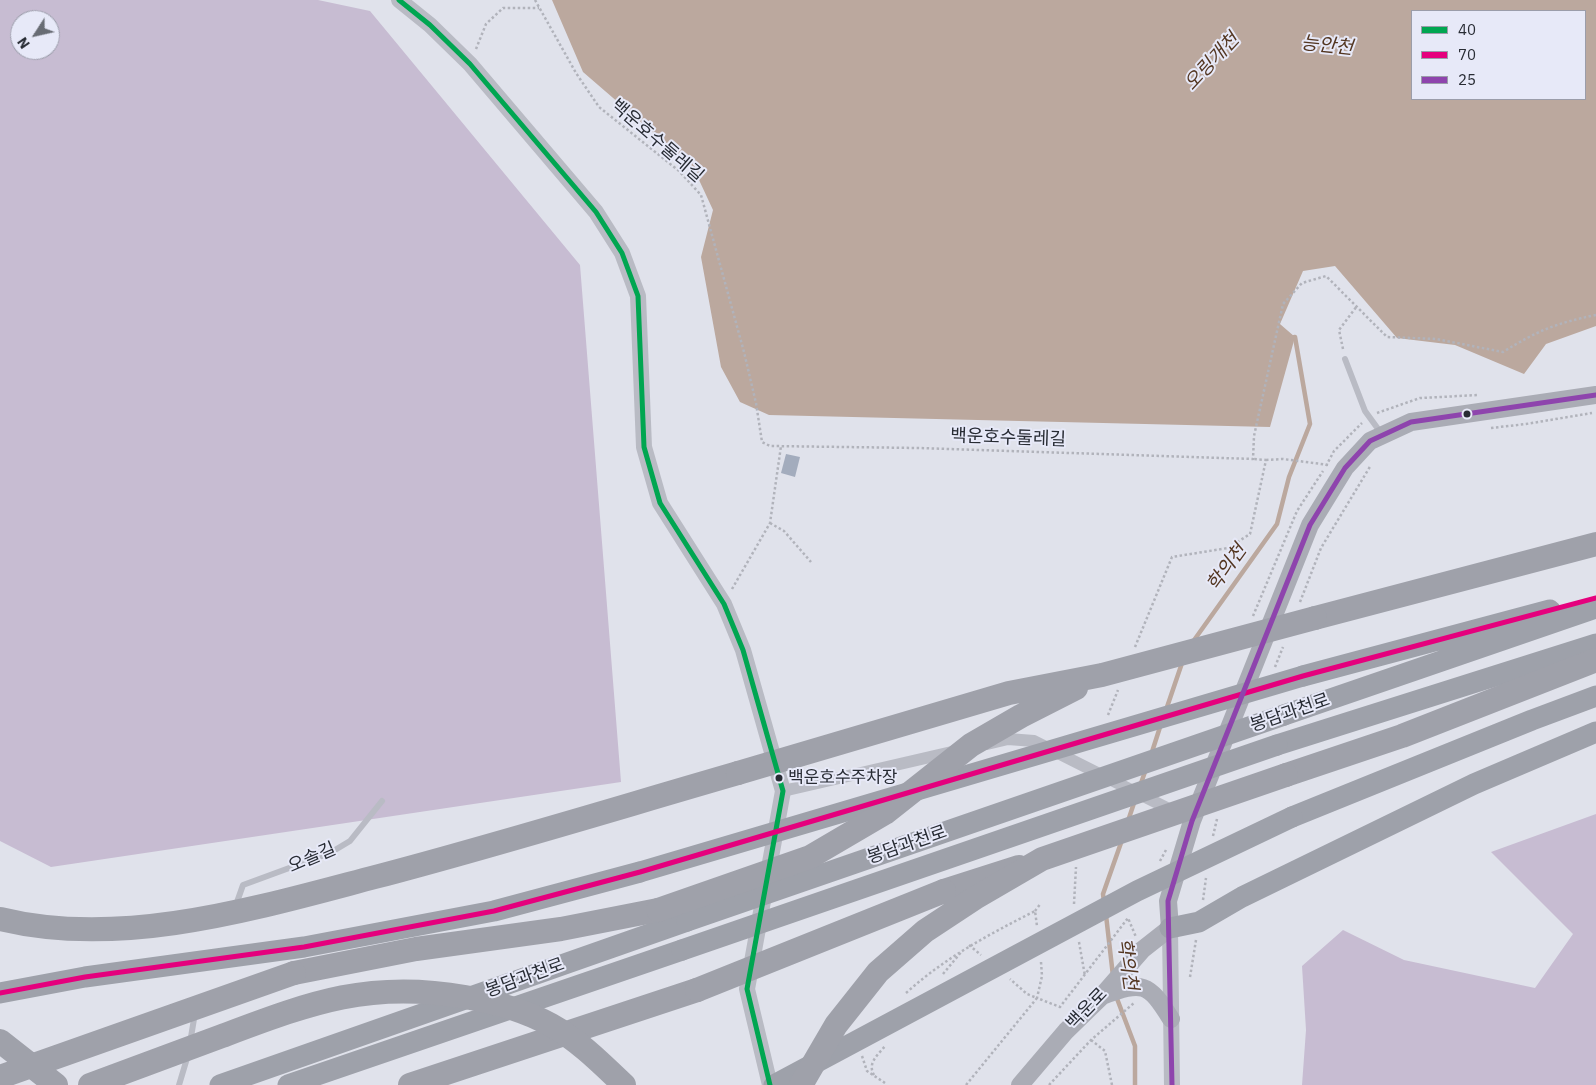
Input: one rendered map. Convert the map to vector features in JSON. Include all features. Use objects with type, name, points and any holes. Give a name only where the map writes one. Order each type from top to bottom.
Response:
[{"type":"highway","points":[[0,919],[52,928],[92,930],[190,920],[246,909],[435,862],[1009,693],[1102,675],[1596,544]]},
{"type":"highway","name":"봉담과천로","points":[[0,993],[104,974],[304,947],[494,911],[640,872],[1303,676],[1596,598]]},
{"type":"highway","name":"봉담과천로","points":[[220,1085],[687,921],[1596,608]]},
{"type":"highway","name":"봉담과천로","points":[[288,1085],[1277,745],[1596,644]]},
{"type":"highway","points":[[410,1085],[697,990],[944,891],[1402,736],[1596,660]]},
{"type":"highway","points":[[0,1077],[294,973],[416,948],[561,928],[658,910],[810,857],[886,813],[971,745],[1020,716],[1102,675]]},
{"type":"highway","points":[[774,1085],[1137,891],[1292,817],[1596,696]]},
{"type":"highway","points":[[1170,928],[1199,922],[1242,897],[1474,784],[1596,732]]},
{"type":"highway","points":[[801,1085],[836,1025],[878,972],[925,931],[975,898],[1042,859]]},
{"type":"highway","points":[[90,1085],[302,1006],[351,994],[393,990],[438,992],[496,1002],[551,1025],[597,1059],[624,1085]]},
{"type":"highway","points":[[0,1042],[56,1085]]},
{"type":"highway","points":[[0,1081],[6,1085]]},
{"type":"main road","points":[[1170,928],[1168,901],[1192,821],[1310,525],[1345,468],[1370,441],[1411,422],[1596,396]]},
{"type":"main road","name":"백운로","points":[[1020,1085],[1066,1031],[1101,996],[1142,950],[1170,928]]},
{"type":"main road","points":[[1101,996],[1137,993],[1142,986],[1155,994],[1171,1019]]},
{"type":"street","points":[[399,0],[430,25],[470,64],[596,212],[622,253],[638,296],[644,447],[660,503],[724,604],[743,650],[783,791],[747,989],[770,1085]]},
{"type":"street","points":[[783,791],[1008,739],[1034,740],[1192,821]]},
{"type":"street","points":[[1170,928],[1172,1085]]},
{"type":"lane","points":[[1345,359],[1365,411],[1382,434]]},
{"type":"lane","name":"오솔길","points":[[237,902],[243,885],[330,853],[350,841],[382,801]]},
{"type":"lane","points":[[179,1085],[187,1065],[198,995]]},
{"type":"path","name":"백운호수둘레길","points":[[535,0],[576,73],[599,107],[679,171],[701,195],[744,352],[756,403],[762,442],[770,446],[1253,457],[1266,460],[1283,459],[1327,465]]},
{"type":"path","points":[[470,64],[486,24],[503,8],[539,8]]},
{"type":"path","points":[[1253,457],[1254,436],[1283,304],[1302,283],[1326,276],[1387,337],[1436,339],[1503,352],[1531,334],[1561,322],[1596,315]]},
{"type":"path","points":[[1345,359],[1339,330],[1356,306]]},
{"type":"path","points":[[1487,428],[1526,424],[1596,412]]},
{"type":"path","points":[[724,604],[758,548],[770,523],[781,446]]},
{"type":"path","points":[[1172,557],[1228,548],[1250,534],[1266,460]]},
{"type":"path","points":[[770,523],[784,531],[811,562]]},
{"type":"path","points":[[1036,911],[1041,903]]},
{"type":"path","points":[[1060,1008],[1117,932]]},
{"type":"path","points":[[1049,1085],[1137,993]]},
{"type":"path","points":[[966,1085],[1037,998],[1027,994]]},
{"type":"path","points":[[1091,1040],[1105,1051],[1112,1085]]},
{"type":"shaded area","points":[[0,0],[318,0],[370,11],[580,265],[621,782],[51,867],[0,841]]},
{"type":"shaded area","points":[[1596,814],[1596,1085],[1302,1085],[1306,1030],[1302,966],[1343,930],[1404,960],[1535,988],[1573,934],[1491,852]]},
{"type":"water","points":[[552,0],[1596,0],[1596,326],[1546,344],[1524,374],[1455,345],[1397,338],[1335,266],[1303,271],[1280,324],[1295,337],[1270,427],[769,415],[740,402],[721,367],[701,257],[713,210],[693,167],[583,72]]},
{"type":"building","points":[[786,454],[800,457],[795,477],[781,473]]},
{"type":"waterway","name":"학의천","points":[[1192,643],[1277,524],[1289,477],[1310,424],[1295,337],[1291,338]]},
{"type":"waterway","name":"학의천","points":[[1166,710],[1182,663]]},
{"type":"waterway","name":"학의천","points":[[1151,755],[1161,724]]},
{"type":"waterway","name":"학의천","points":[[1140,786],[1146,769]]},
{"type":"waterway","name":"학의천","points":[[1128,821],[1135,800]]},
{"type":"waterway","name":"학의천","points":[[1104,902],[1103,894],[1122,840]]},
{"type":"waterway","name":"학의천","points":[[1106,915],[1113,976]]},
{"type":"waterway","name":"학의천","points":[[1116,996],[1135,1046],[1135,1085]]},
{"type":"transit line","name":"40","points":[[399,0],[430,25],[470,64],[596,212],[622,253],[638,296],[644,447],[660,503],[724,604],[743,650],[783,791],[747,989],[770,1085]]},
{"type":"transit line","name":"25","points":[[1172,1085],[1168,901],[1192,821],[1310,525],[1345,468],[1370,441],[1411,422],[1596,395]]},
{"type":"transit line","name":"70","points":[[0,993],[85,977],[304,947],[494,911],[640,872],[1303,676],[1596,598]]},
{"type":"place","name":"백운호수주차장","points":[[779,778]]},
{"type":"water label","name":"능안천","points":[[1327,46]]},
{"type":"water label","name":"오링개천","points":[[1212,62]]}]
